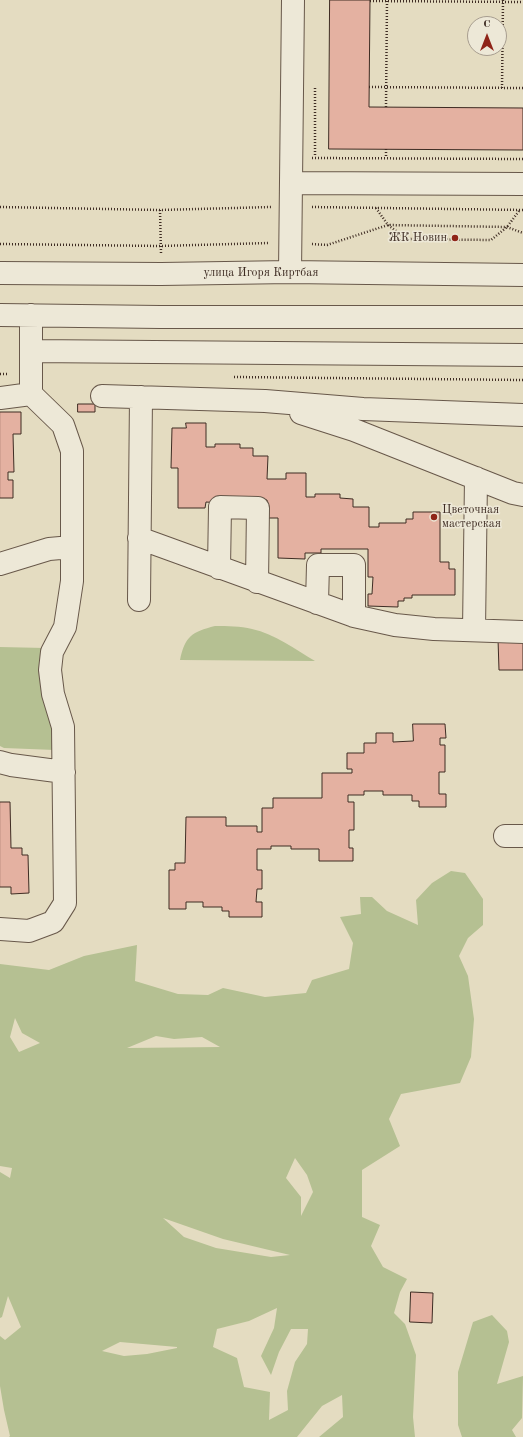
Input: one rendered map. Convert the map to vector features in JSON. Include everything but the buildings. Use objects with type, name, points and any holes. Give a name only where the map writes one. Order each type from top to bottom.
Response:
[{"type":"street","points":[[290,272],[292,0]]},
{"type":"street","points":[[291,183],[523,184]]},
{"type":"street","name":"улица Игоря Киртбая","points":[[0,273],[161,274],[290,272],[523,275]]},
{"type":"street","points":[[0,315],[160,317],[523,317]]},
{"type":"street","points":[[0,929],[29,931],[53,922],[65,903],[63,727],[53,694],[50,670],[52,652],[65,627],[72,581],[72,451],[63,425],[31,384],[31,315]]},
{"type":"street","points":[[31,351],[523,356]]},
{"type":"street","points":[[0,398],[31,384]]},
{"type":"street","points":[[102,396],[265,401],[363,409],[523,415]]},
{"type":"street","points":[[139,600],[141,397]]},
{"type":"street","points":[[265,401],[354,430],[523,495]]},
{"type":"street","points":[[354,430],[356,418],[363,409]]},
{"type":"street","points":[[474,630],[476,478]]},
{"type":"street","points":[[219,568],[220,507],[258,508],[257,582]]},
{"type":"street","points":[[139,538],[354,616],[395,625],[434,629],[523,632]]},
{"type":"street","points":[[0,564],[49,549],[72,547]]},
{"type":"street","points":[[317,603],[318,565],[354,565],[354,616]]},
{"type":"street","points":[[0,762],[11,765],[64,772]]},
{"type":"path","points":[[386,0],[386,107]]},
{"type":"path","points":[[370,1],[523,2]]},
{"type":"path","points":[[502,88],[503,1]]},
{"type":"path","points":[[369,87],[523,88]]},
{"type":"path","points":[[386,149],[386,157]]},
{"type":"path","points":[[290,160],[316,157],[523,159]]},
{"type":"path","points":[[0,207],[160,210],[290,207],[521,210]]},
{"type":"path","points":[[376,208],[388,225],[408,239],[490,240],[507,227],[521,210]]},
{"type":"path","points":[[0,244],[160,246],[290,243],[327,245],[388,225],[507,227],[523,233]]},
{"type":"path","points":[[0,374],[31,384]]},
{"type":"path","points":[[232,377],[523,380]]},
{"type":"green space","points":[[215,626],[247,628],[269,634],[315,661],[180,660],[184,645],[191,636],[201,630]]},
{"type":"green space","points":[[0,647],[45,648],[39,675],[55,733],[55,750],[4,748],[0,746]]},
{"type":"green space","points":[[451,871],[465,873],[483,899],[483,925],[468,938],[459,956],[468,976],[474,1019],[471,1057],[460,1083],[401,1094],[389,1119],[400,1146],[362,1170],[362,1217],[380,1225],[371,1246],[383,1267],[407,1279],[400,1292],[394,1313],[405,1324],[416,1355],[413,1417],[415,1437],[319,1437],[343,1417],[342,1395],[322,1406],[297,1437],[9,1437],[0,1386],[0,1336],[5,1340],[21,1327],[8,1296],[2,1317],[0,1318],[0,1172],[10,1178],[12,1168],[0,1166],[0,964],[49,970],[84,956],[137,945],[135,981],[178,994],[208,995],[223,988],[265,997],[306,993],[312,980],[349,969],[353,943],[340,917],[361,914],[360,897],[372,897],[387,911],[418,925],[416,900],[432,883]],"holes":[[[15,1018],[22,1033],[40,1043],[19,1052],[10,1037]],[[156,1036],[174,1039],[202,1037],[220,1047],[127,1048]],[[295,1158],[307,1175],[313,1192],[301,1216],[301,1197],[286,1178]],[[163,1218],[223,1239],[290,1255],[271,1257],[216,1248],[184,1237]],[[277,1308],[274,1328],[261,1356],[271,1375],[279,1352],[291,1329],[308,1329],[307,1344],[295,1362],[287,1391],[288,1410],[269,1420],[270,1392],[244,1387],[237,1358],[213,1347],[217,1329],[249,1321]],[[120,1342],[177,1347],[147,1354],[124,1356],[102,1351]]]},
{"type":"green space","points":[[492,1315],[507,1331],[509,1342],[497,1384],[523,1376],[522,1418],[512,1430],[516,1437],[462,1437],[458,1425],[458,1372],[473,1322]]},
{"type":"place","name":"ЖК Новин","points":[[455,238]]},
{"type":"place","name":"Цветочная мастерская","points":[[434,517]]}]
